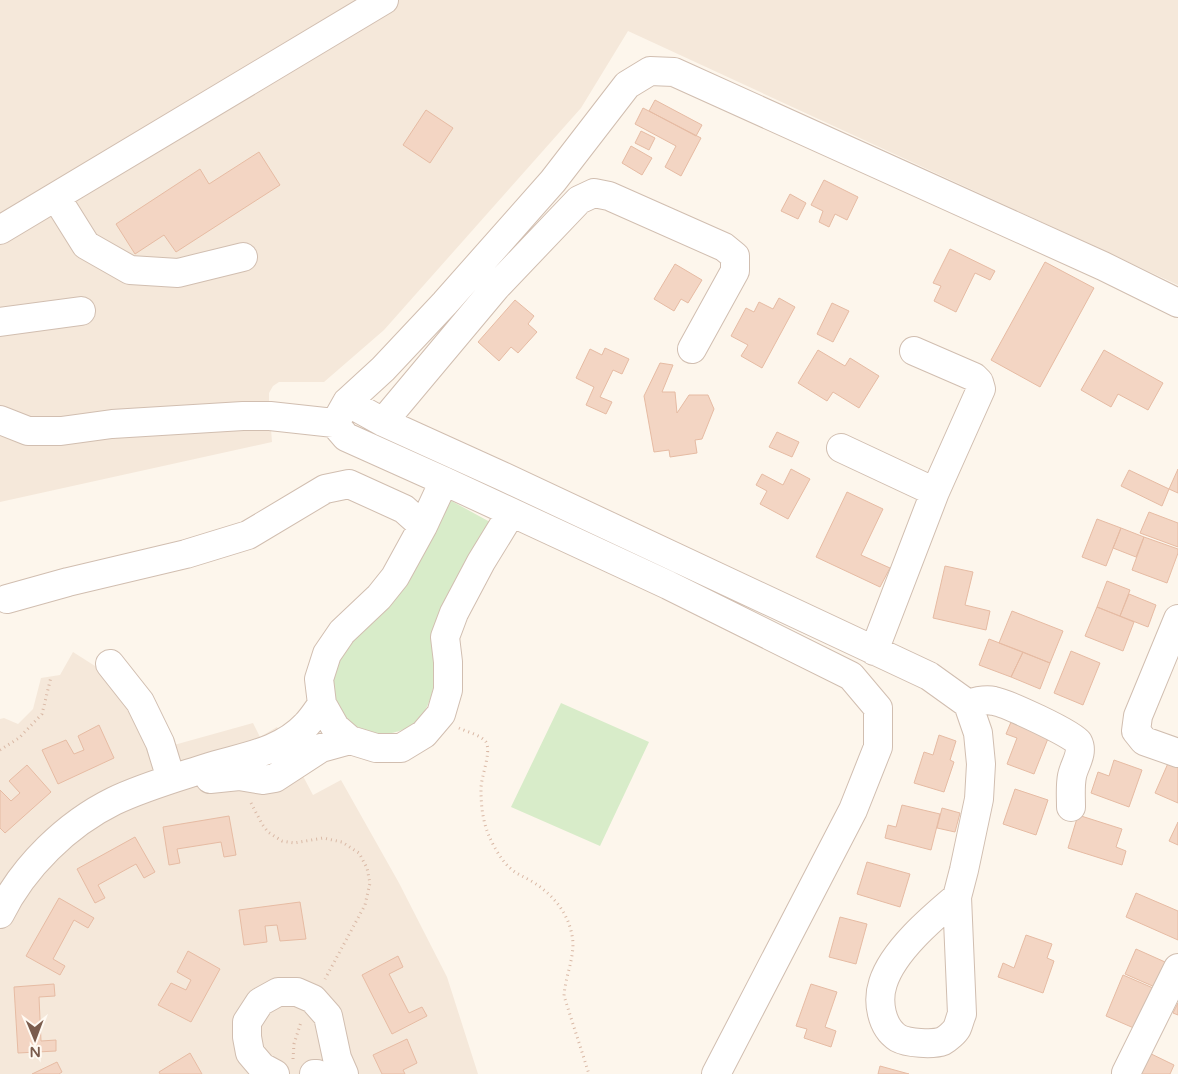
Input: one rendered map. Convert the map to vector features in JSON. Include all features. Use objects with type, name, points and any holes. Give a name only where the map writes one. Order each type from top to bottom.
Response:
[{"type":"street","points":[[0,230],[384,0]]},
{"type":"street","points":[[341,413],[383,370],[546,188],[627,85],[650,71],[674,72],[1103,266],[1178,303]]},
{"type":"street","points":[[383,422],[496,287],[579,200],[594,193],[609,196],[724,247],[735,256],[735,271],[692,349]]},
{"type":"street","points":[[56,197],[86,246],[130,270],[178,273],[243,257]]},
{"type":"street","points":[[0,322],[80,311]]},
{"type":"street","points":[[874,651],[935,492],[981,389],[979,382],[974,377],[914,351]]},
{"type":"street","points":[[341,413],[346,437],[668,585],[851,676],[878,708],[878,747],[853,810],[716,1074]]},
{"type":"street","points":[[0,420],[28,431],[61,431],[112,424],[243,416],[341,413],[383,422],[929,676],[968,704],[978,733],[981,764],[980,799],[957,897],[962,1014],[956,1029],[943,1041],[917,1043],[898,1038],[886,1024],[880,1006],[883,983],[896,958],[931,919],[957,897]]},
{"type":"street","points":[[841,448],[935,492]]},
{"type":"street","points":[[444,481],[423,526],[395,576],[379,597],[342,632],[326,654],[319,679],[322,704],[335,726],[350,740],[376,748],[402,748],[424,734],[441,714],[448,690],[448,662],[445,637],[454,613],[481,562],[511,513]]},
{"type":"street","points":[[7,599],[68,582],[186,554],[248,535],[325,488],[349,484],[404,509],[423,526]]},
{"type":"street","points":[[1178,619],[1138,716],[1136,731],[1144,741],[1178,753]]},
{"type":"street","points":[[110,664],[140,702],[160,743],[171,779]]},
{"type":"street","points":[[968,704],[984,700],[996,701],[1067,733],[1078,742],[1080,752],[1072,776],[1070,790],[1071,807]]},
{"type":"street","points":[[0,914],[7,899],[36,860],[71,828],[113,802],[171,779],[266,752],[305,726],[322,704]]},
{"type":"street","points":[[171,779],[215,779],[239,776],[263,780],[275,778],[321,748],[350,740]]},
{"type":"street","points":[[1126,1073],[1178,968]]},
{"type":"street","points":[[300,1072],[262,1067],[250,1052],[247,1022],[260,1002],[278,992],[298,992],[314,999],[328,1016],[337,1058],[344,1074]]},
{"type":"path","points":[[0,750],[19,738],[42,714],[51,677]]},
{"type":"path","points":[[455,726],[482,738],[487,745],[488,753],[480,789],[488,835],[498,853],[510,869],[550,894],[562,908],[569,922],[573,942],[572,960],[564,987],[564,996],[589,1074]]},
{"type":"path","points":[[249,801],[268,832],[282,841],[294,843],[322,838],[342,842],[358,854],[367,868],[370,883],[365,905],[300,1026],[294,1044],[300,1072]]},
{"type":"shaded area","points":[[0,0],[1178,0],[1178,285],[628,31],[581,108],[384,330],[324,382],[279,382],[273,386],[269,393],[272,442],[0,502]]},
{"type":"shaded area","points":[[73,652],[95,666],[110,664],[174,745],[253,723],[260,737],[277,727],[313,795],[341,780],[399,883],[447,977],[478,1074],[0,1074],[0,719],[4,718],[18,724],[33,709],[41,678],[60,675]]},
{"type":"green space","points":[[448,499],[490,522],[425,711],[414,723],[404,729],[393,733],[370,733],[350,723],[339,708],[334,686],[336,664],[350,642],[380,615],[393,600]]},
{"type":"green space","points":[[561,703],[649,742],[600,846],[511,807]]},
{"type":"building","points":[[655,100],[702,125],[696,136],[649,111]]},
{"type":"building","points":[[643,108],[701,138],[681,176],[665,167],[676,146],[635,124]]},
{"type":"building","points":[[426,110],[453,128],[430,163],[403,145]]},
{"type":"building","points":[[641,131],[655,138],[649,150],[635,143]]},
{"type":"building","points":[[631,146],[652,158],[642,175],[622,163]]},
{"type":"building","points":[[259,152],[280,185],[176,252],[164,235],[135,254],[116,224],[200,169],[209,184]]},
{"type":"building","points":[[824,180],[858,197],[847,220],[835,214],[829,227],[819,222],[823,211],[811,205]]},
{"type":"building","points":[[790,194],[806,203],[798,219],[781,211]]},
{"type":"building","points":[[950,249],[995,271],[990,280],[975,273],[956,312],[934,301],[941,286],[933,283]]},
{"type":"building","points":[[1045,262],[1094,288],[1040,387],[991,360]]},
{"type":"building","points":[[675,264],[702,280],[688,303],[681,299],[674,311],[654,299]]},
{"type":"building","points":[[779,298],[795,307],[762,368],[741,356],[748,345],[731,336],[746,308],[754,312],[759,302],[773,309]]},
{"type":"building","points":[[515,300],[534,316],[528,324],[537,332],[518,353],[511,347],[499,361],[478,342]]},
{"type":"building","points":[[832,303],[849,311],[833,342],[817,334]]},
{"type":"building","points":[[605,348],[629,359],[622,374],[613,370],[600,397],[612,402],[606,414],[586,405],[594,387],[576,378],[590,349],[602,355]]},
{"type":"building","points":[[818,350],[845,366],[850,358],[879,376],[859,408],[833,392],[827,401],[798,383]]},
{"type":"building","points":[[1104,350],[1163,383],[1148,410],[1118,394],[1111,407],[1081,390]]},
{"type":"building","points":[[660,363],[673,365],[662,392],[675,392],[677,413],[689,395],[708,395],[714,409],[702,439],[695,440],[697,453],[670,457],[669,450],[654,452],[644,396]]},
{"type":"building","points":[[777,432],[799,442],[792,457],[769,447]]},
{"type":"building","points":[[791,469],[810,479],[788,519],[760,504],[767,491],[756,485],[762,474],[783,485]]},
{"type":"building","points":[[1178,469],[1178,493],[1169,489]]},
{"type":"building","points":[[1129,470],[1169,489],[1162,506],[1121,486]]},
{"type":"building","points":[[847,492],[883,509],[861,555],[890,568],[880,587],[816,557]]},
{"type":"building","points":[[1149,512],[1178,523],[1178,547],[1140,533]]},
{"type":"building","points":[[1097,519],[1121,528],[1106,566],[1082,557]]},
{"type":"building","points":[[1121,528],[1144,537],[1136,557],[1113,548]]},
{"type":"building","points":[[1144,537],[1178,549],[1167,583],[1132,570]]},
{"type":"building","points":[[945,566],[973,572],[965,605],[990,611],[986,630],[933,618]]},
{"type":"building","points":[[1107,581],[1130,590],[1120,616],[1097,607]]},
{"type":"building","points":[[1129,594],[1156,605],[1148,627],[1120,616]]},
{"type":"building","points":[[1097,607],[1134,622],[1123,651],[1085,636]]},
{"type":"building","points":[[1012,611],[1063,631],[1050,663],[999,643]]},
{"type":"building","points":[[989,639],[1023,652],[1011,677],[979,665]]},
{"type":"building","points":[[1071,651],[1100,663],[1083,705],[1054,693]]},
{"type":"building","points":[[1023,652],[1050,663],[1040,689],[1011,677]]},
{"type":"building","points":[[1011,722],[1049,736],[1034,774],[1007,764],[1017,738],[1006,734]]},
{"type":"building","points":[[99,725],[114,758],[58,784],[42,750],[66,740],[74,754],[84,750],[78,736]]},
{"type":"building","points":[[939,735],[956,741],[950,760],[954,762],[944,792],[914,783],[924,752],[933,755]]},
{"type":"building","points":[[1114,760],[1142,770],[1129,807],[1091,793],[1098,772],[1109,776]]},
{"type":"building","points":[[1169,761],[1178,764],[1178,803],[1155,793]]},
{"type":"building","points":[[27,765],[51,792],[5,833],[0,828],[0,790],[11,801],[20,793],[9,781]]},
{"type":"building","points":[[1015,789],[1048,800],[1036,835],[1003,824]]},
{"type":"building","points":[[902,805],[940,814],[931,850],[885,838],[888,825],[896,827]]},
{"type":"building","points":[[942,808],[960,813],[955,832],[937,828]]},
{"type":"building","points":[[1078,815],[1122,829],[1116,847],[1126,851],[1122,865],[1068,848]]},
{"type":"building","points":[[229,816],[236,855],[224,857],[221,842],[177,849],[180,863],[169,865],[163,827]]},
{"type":"building","points":[[1178,822],[1178,845],[1169,841]]},
{"type":"building","points":[[135,837],[155,872],[144,878],[136,864],[98,885],[105,898],[95,903],[77,869]]},
{"type":"building","points":[[867,862],[910,874],[900,907],[857,894]]},
{"type":"building","points":[[1136,893],[1178,911],[1178,940],[1126,917]]},
{"type":"building","points":[[59,898],[94,918],[88,928],[74,920],[53,959],[65,966],[60,975],[26,956]]},
{"type":"building","points":[[300,902],[306,939],[280,941],[277,925],[265,926],[267,942],[244,945],[239,910]]},
{"type":"building","points":[[840,917],[867,924],[856,964],[829,957]]},
{"type":"building","points":[[1026,935],[1052,944],[1047,958],[1054,961],[1043,993],[998,977],[1003,963],[1014,968]]},
{"type":"building","points":[[1136,949],[1174,966],[1164,991],[1125,974]]},
{"type":"building","points":[[188,951],[220,969],[191,1022],[158,1005],[171,983],[186,990],[191,980],[177,972]]},
{"type":"building","points":[[398,956],[403,967],[389,974],[409,1013],[422,1007],[427,1016],[392,1034],[362,975]]},
{"type":"building","points":[[1123,975],[1160,991],[1143,1032],[1106,1016]]},
{"type":"building","points":[[54,984],[55,996],[39,997],[41,1041],[56,1040],[56,1051],[18,1053],[14,987]]},
{"type":"building","points":[[811,984],[837,992],[825,1027],[836,1031],[831,1047],[804,1038],[807,1029],[796,1026]]},
{"type":"building","points":[[1178,1003],[1178,1015],[1173,1013]]},
{"type":"building","points":[[407,1039],[417,1063],[403,1070],[405,1074],[382,1074],[373,1055]]},
{"type":"building","points":[[1141,1049],[1174,1065],[1170,1074],[1129,1074]]},
{"type":"building","points":[[190,1053],[202,1074],[160,1074],[159,1072]]},
{"type":"building","points":[[57,1062],[62,1072],[59,1074],[32,1074]]},
{"type":"building","points":[[880,1066],[909,1074],[878,1074]]}]
